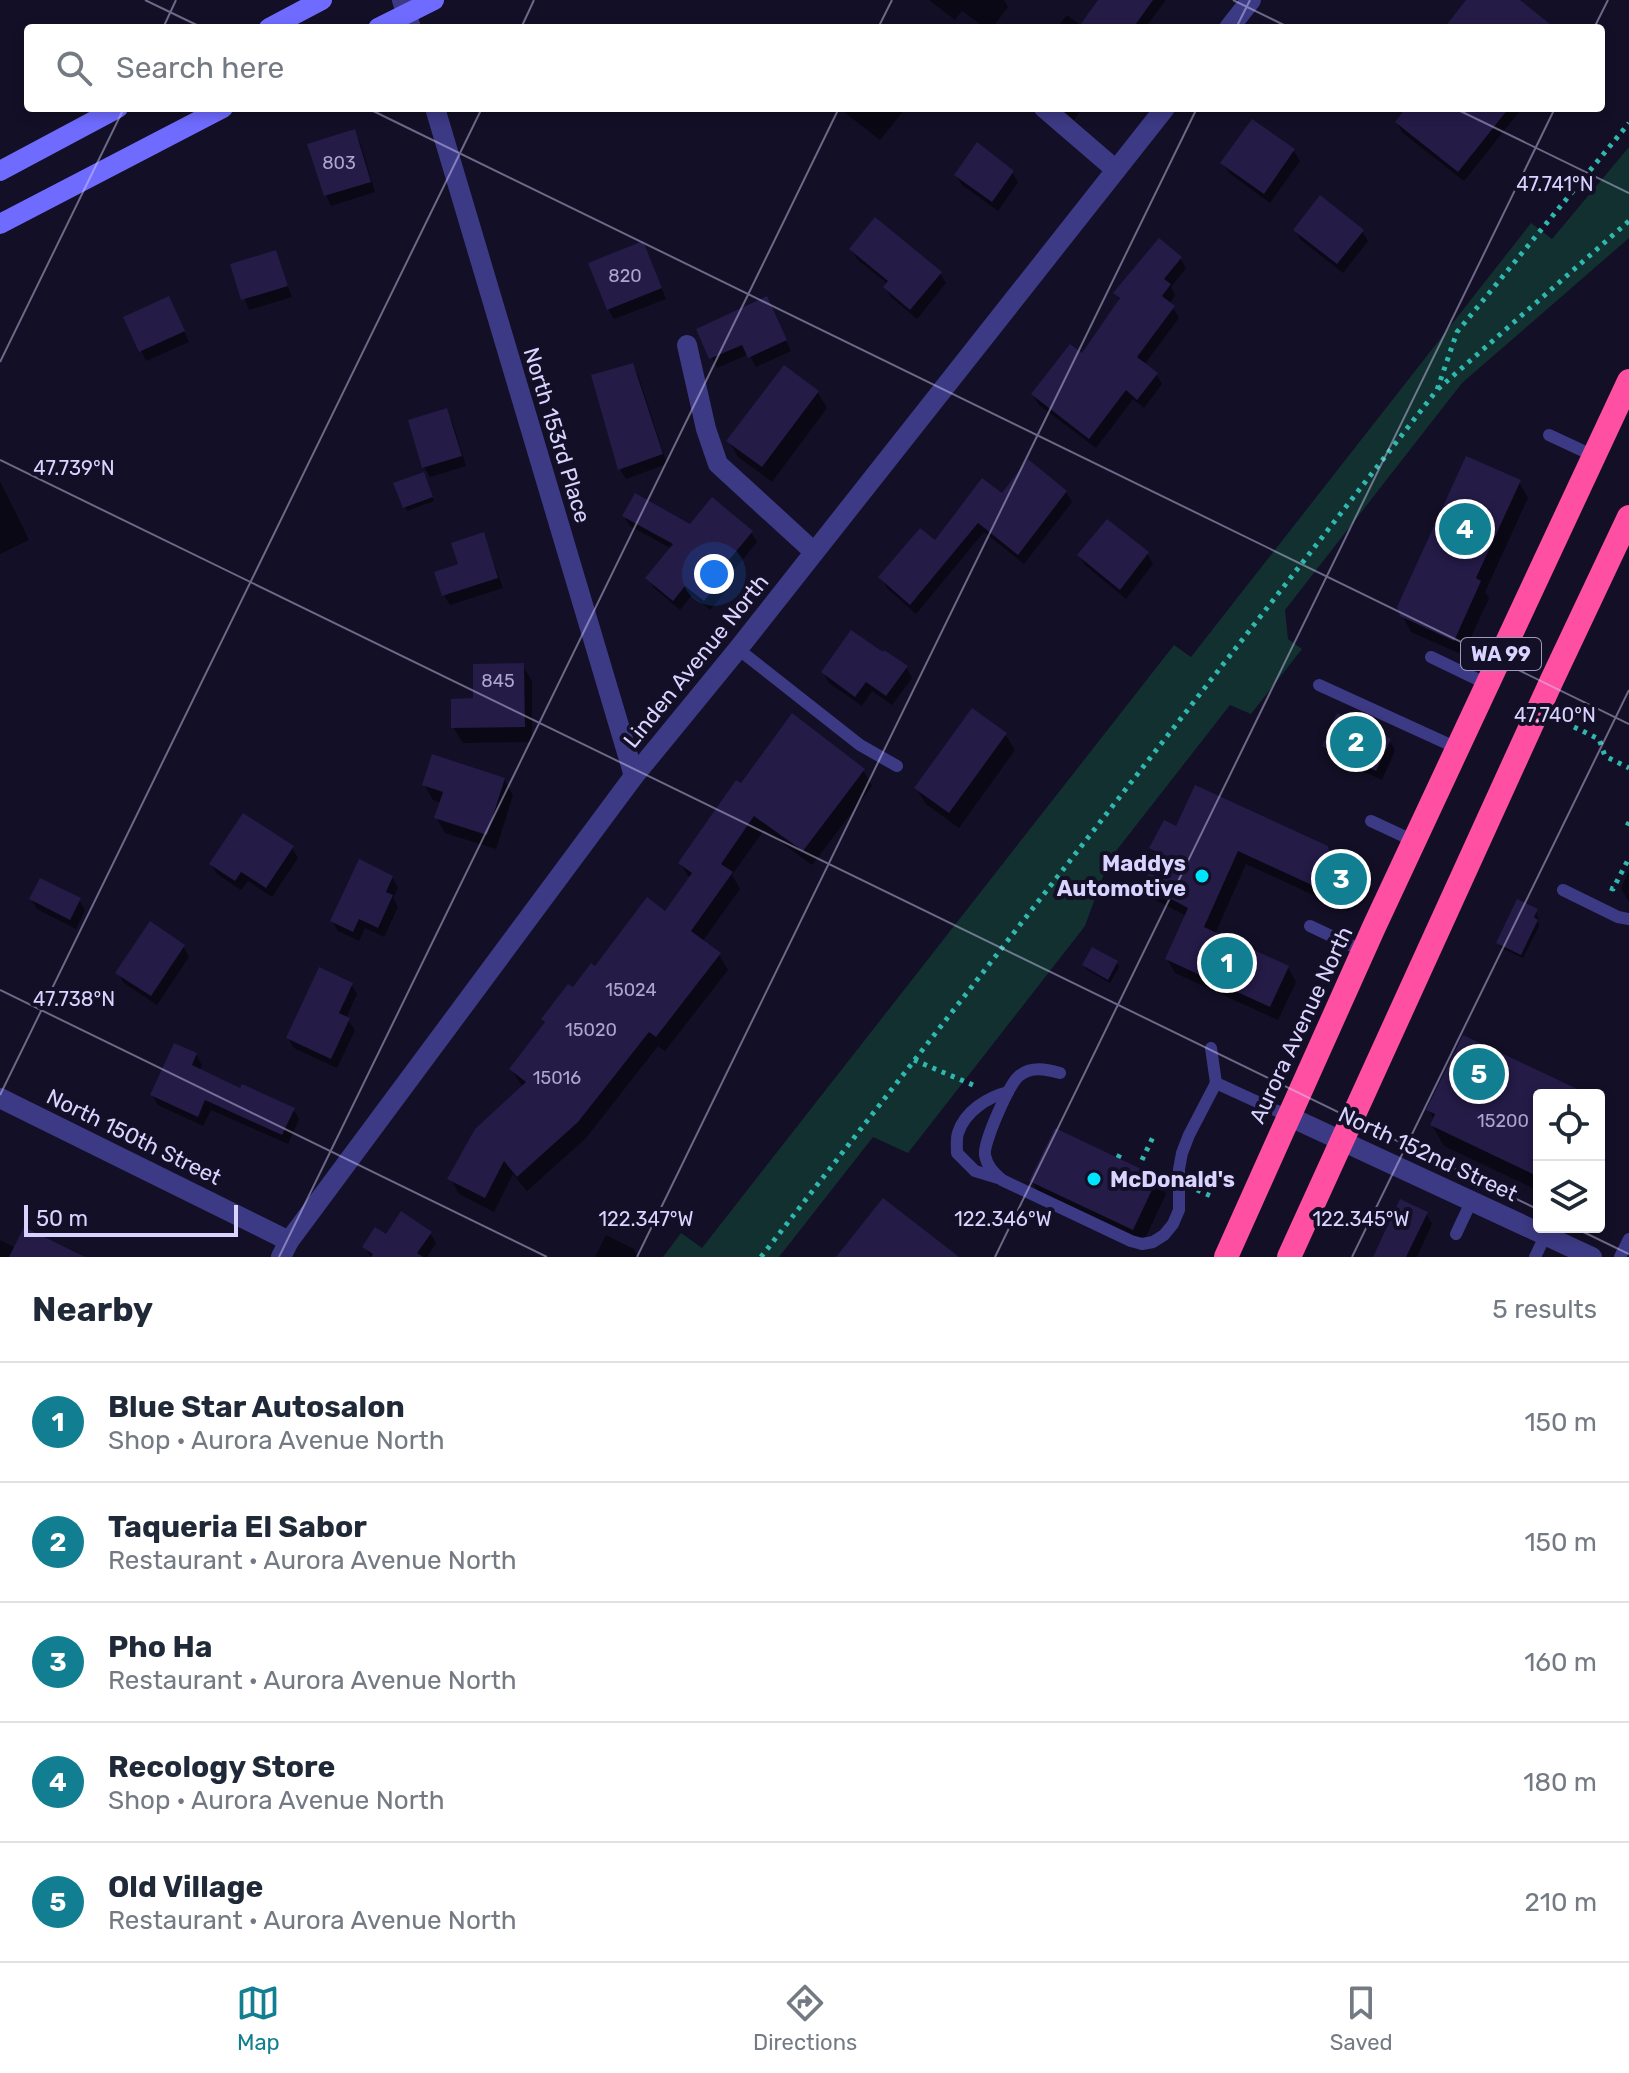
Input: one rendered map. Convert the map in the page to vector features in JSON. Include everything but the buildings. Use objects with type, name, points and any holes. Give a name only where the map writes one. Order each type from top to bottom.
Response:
[{"type":"highway","name":"Aurora Avenue North","points":[[1226,1257],[1363,951],[1629,381]]},
{"type":"highway","name":"WA 99","points":[[1289,1257],[1340,1140],[1629,517]]},
{"type":"main road","points":[[277,24],[322,0]]},
{"type":"main road","points":[[386,24],[434,0]]},
{"type":"main road","points":[[0,171],[111,112]]},
{"type":"main road","points":[[0,224],[215,112]]},
{"type":"street","points":[[1232,24],[1251,0]]},
{"type":"street","name":"North 153rd Place","points":[[436,112],[634,776]]},
{"type":"street","points":[[1049,112],[1116,170]]},
{"type":"street","name":"Linden Avenue North","points":[[285,1249],[634,776],[1162,112]]},
{"type":"street","points":[[687,345],[706,429],[718,464],[813,551]]},
{"type":"street","name":"North 150th Street","points":[[0,1098],[285,1249]]},
{"type":"street","name":"North 152nd Street","points":[[1288,1116],[1533,1225]]},
{"type":"street","name":"North 152nd Street","points":[[1550,1233],[1592,1257]]},
{"type":"lane","points":[[1549,435],[1594,456]]},
{"type":"lane","points":[[738,649],[860,745],[897,766]]},
{"type":"lane","points":[[1431,657],[1487,684]]},
{"type":"lane","points":[[1319,685],[1457,748]]},
{"type":"lane","points":[[1371,821],[1414,841]]},
{"type":"lane","points":[[1563,890],[1629,919]]},
{"type":"lane","points":[[1310,926],[1363,951]]},
{"type":"lane","points":[[1008,1092],[994,1095],[972,1111],[958,1133],[957,1153],[975,1171],[1002,1180],[1131,1241],[1142,1244],[1153,1242],[1164,1235],[1179,1210],[1179,1169],[1189,1135],[1216,1083],[1211,1048]]},
{"type":"lane","points":[[1002,1180],[990,1169],[984,1148],[1008,1092],[1019,1075],[1041,1068],[1060,1073]]},
{"type":"lane","points":[[1216,1083],[1288,1116]]},
{"type":"lane","points":[[1456,1234],[1472,1200]]},
{"type":"lane","points":[[1535,1257],[1546,1233]]},
{"type":"lane","points":[[1620,1257],[1629,1239]]},
{"type":"path","points":[[1437,390],[1457,332],[1629,123]]},
{"type":"path","points":[[761,1257],[1437,390],[1629,221]]},
{"type":"path","points":[[1574,727],[1599,739],[1605,756],[1629,768]]},
{"type":"path","points":[[1629,822],[1626,828],[1629,829]]},
{"type":"path","points":[[1599,883],[1613,889],[1629,858]]},
{"type":"path","points":[[914,1060],[977,1087]]},
{"type":"path","points":[[1142,1160],[1153,1137]]},
{"type":"green space","points":[[1629,147],[1629,238],[1462,383],[1285,610],[1288,639],[1302,649],[1251,714],[1230,705],[1109,860],[1085,926],[908,1153],[873,1137],[779,1257],[663,1257],[681,1233],[702,1248],[1174,645],[1191,657],[1531,223],[1552,239]]},
{"type":"place","name":"Recology Store","points":[[1465,529]]},
{"type":"place","name":"Taqueria El Sabor","points":[[1356,742]]},
{"type":"place","name":"Maddys Automotive","points":[[1202,876]]},
{"type":"place","name":"Pho Ha","points":[[1341,879]]},
{"type":"place","name":"Blue Star Autosalon","points":[[1227,963]]},
{"type":"place","name":"Old Village","points":[[1479,1074]]},
{"type":"place","name":"McDonald's","points":[[1094,1179]]}]
